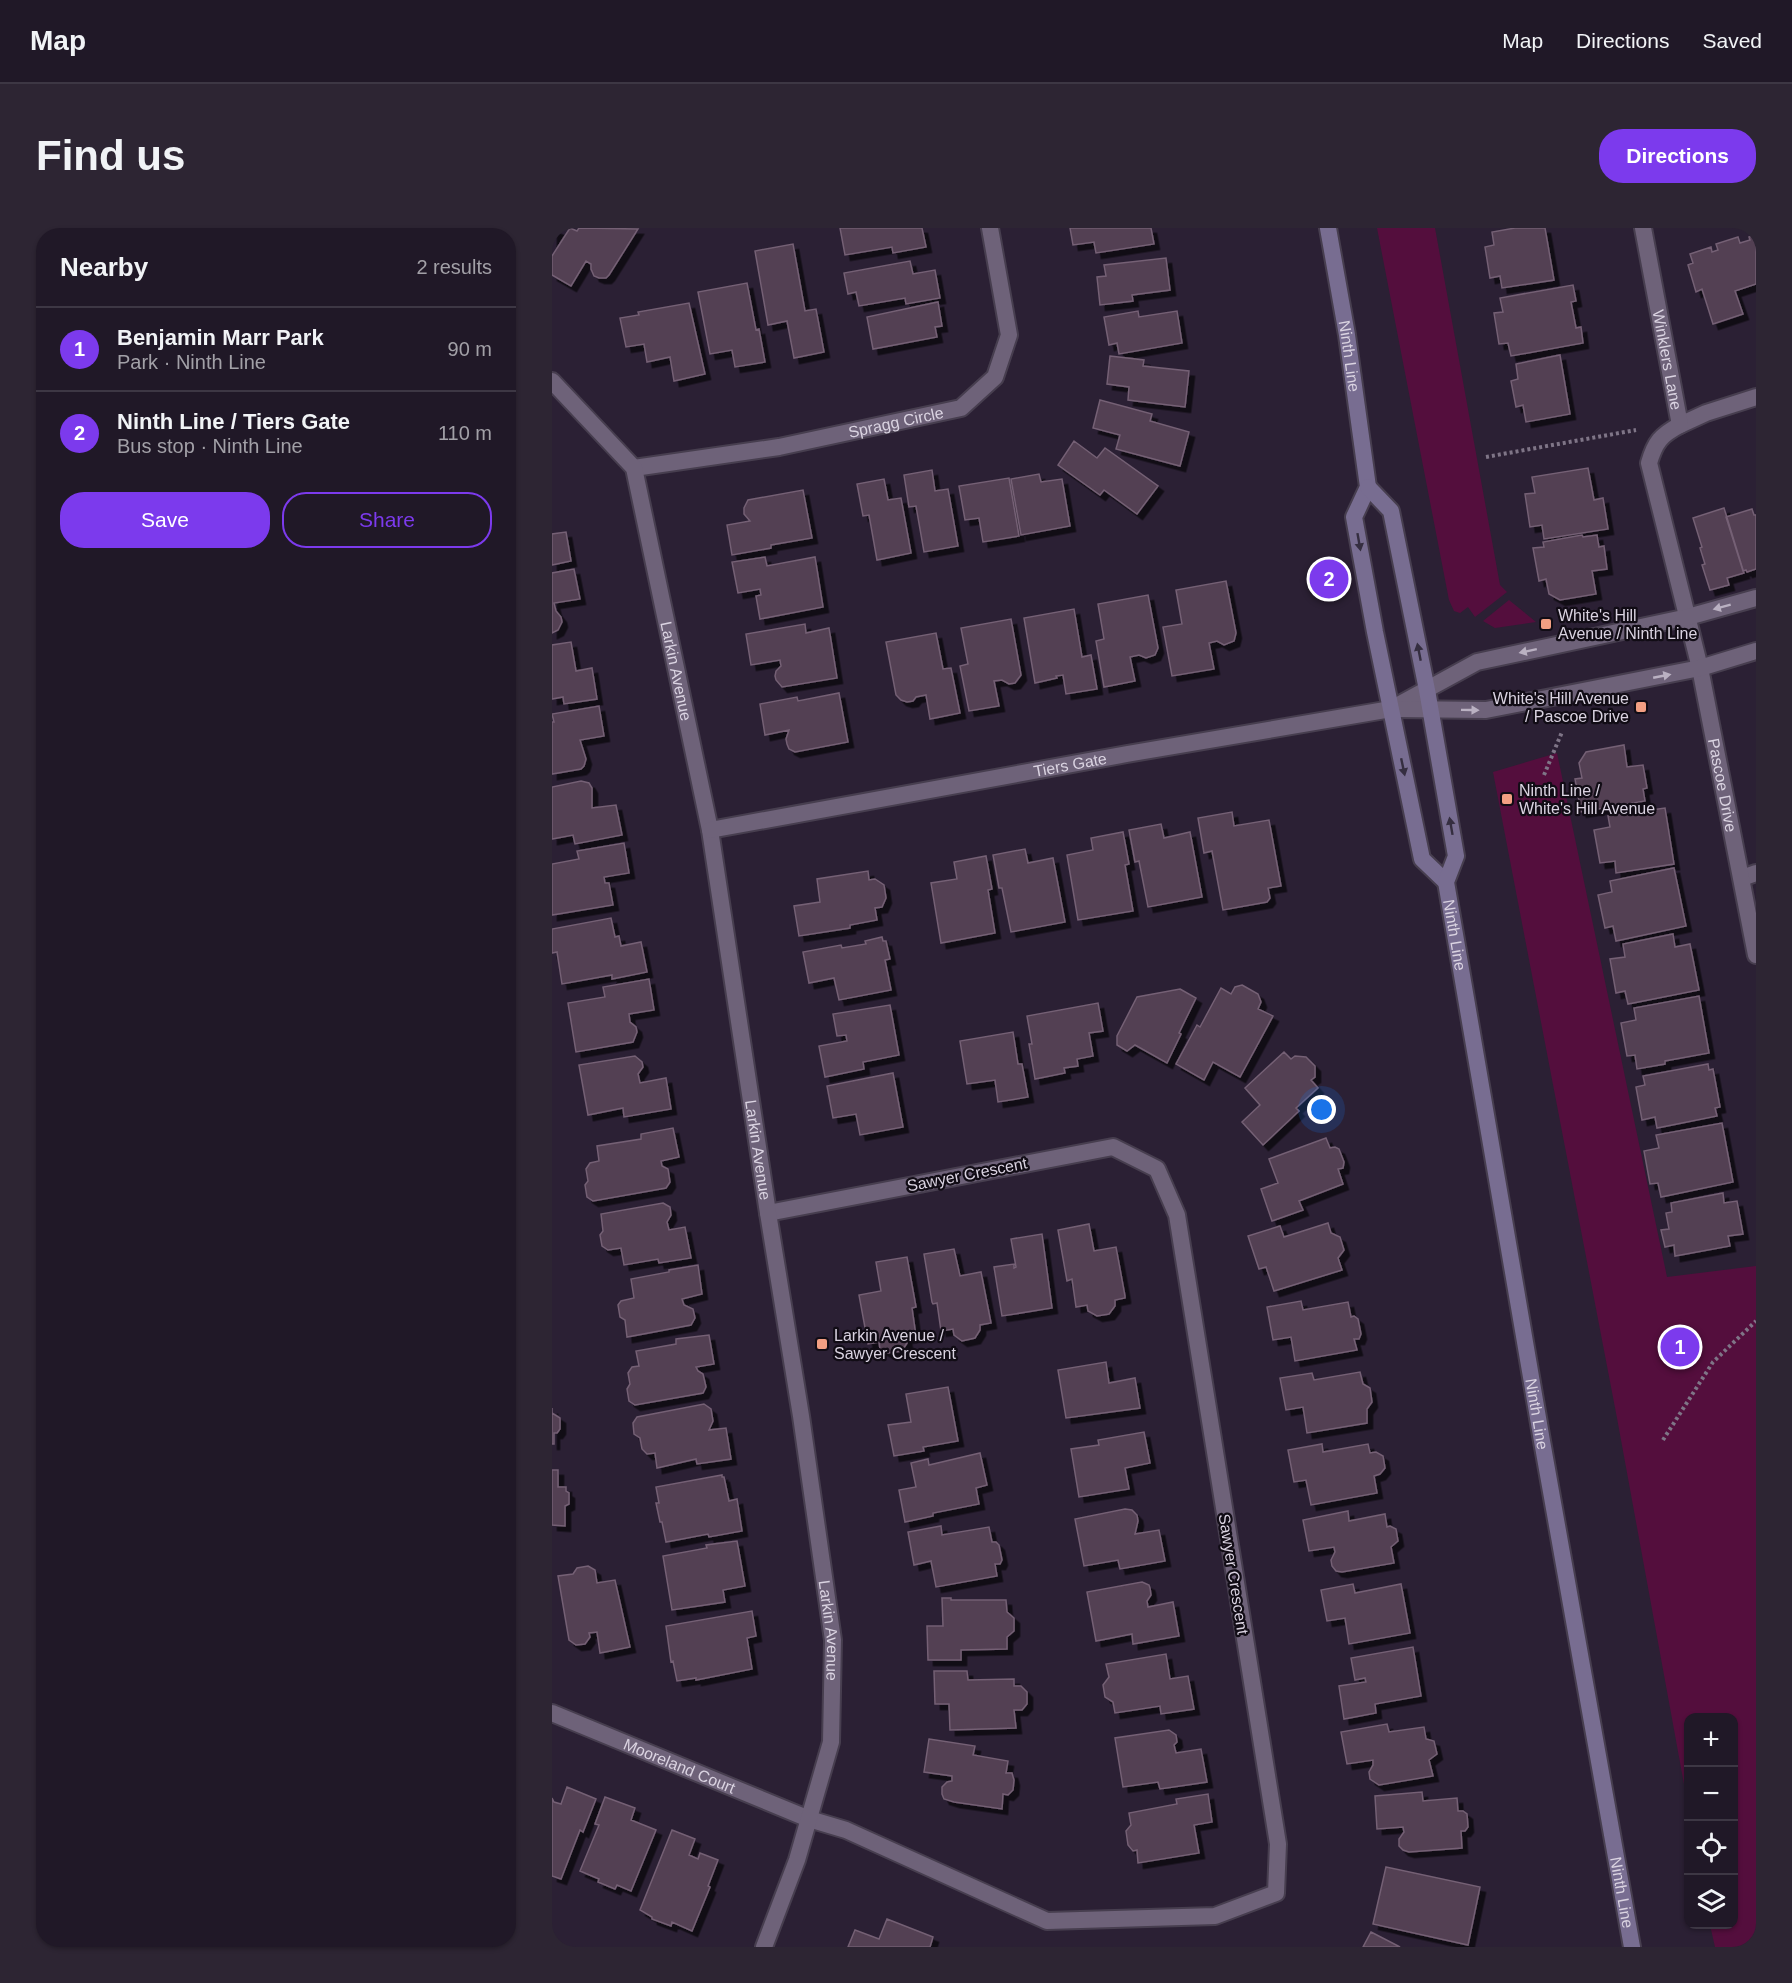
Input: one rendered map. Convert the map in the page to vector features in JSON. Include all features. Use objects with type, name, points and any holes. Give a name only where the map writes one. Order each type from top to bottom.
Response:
[{"type":"main road","name":"Ninth Line","points":[[1328,228],[1347,335],[1368,487],[1354,517],[1374,632],[1422,859],[1446,882]]},
{"type":"main road","name":"Ninth Line","points":[[1368,487],[1391,512],[1427,690],[1456,856],[1446,882],[1632,1947]]},
{"type":"street","name":"Spragg Circle","points":[[634,468],[779,447],[961,408],[995,377],[1009,335],[990,228]]},
{"type":"street","name":"Winklers Lane","points":[[1643,228],[1680,425],[1668,431],[1654,445],[1649,463],[1688,616]]},
{"type":"street","points":[[552,381],[634,468]]},
{"type":"street","points":[[1680,425],[1706,413],[1756,397]]},
{"type":"street","name":"Larkin Avenue","points":[[634,468],[710,830],[801,1416],[833,1640],[831,1742],[797,1860],[764,1947]]},
{"type":"street","name":"Tiers Gate","points":[[710,830],[1127,754],[1391,709],[1477,662],[1688,616],[1756,598]]},
{"type":"street","name":"Pascoe Drive","points":[[1688,616],[1749,875],[1756,955]]},
{"type":"street","points":[[1391,709],[1486,710],[1700,668],[1756,651]]},
{"type":"street","name":"Sawyer Crescent","points":[[768,1213],[1113,1147],[1157,1169],[1178,1215],[1278,1844],[1276,1893],[1215,1916],[1047,1921],[846,1830],[809,1819]]},
{"type":"street","name":"Mooreland Court","points":[[552,1713],[809,1819]]},
{"type":"path","points":[[1486,457],[1641,429]]},
{"type":"path","points":[[1544,775],[1562,732]]},
{"type":"path","points":[[1663,1440],[1713,1362],[1756,1321]]},
{"type":"shaded area","points":[[1377,228],[1435,228],[1500,585],[1507,592],[1475,617],[1468,607],[1460,613],[1454,611],[1449,600]]},
{"type":"shaded area","points":[[1509,600],[1536,622],[1495,628],[1483,621]]},
{"type":"shaded area","points":[[1557,753],[1667,1277],[1756,1266],[1756,1947],[1715,1947],[1711,1929],[1738,1929],[1738,1713],[1684,1713],[1684,1784],[1617,1418],[1493,772]]},
{"type":"building","points":[[552,228],[558,230],[552,240]]},
{"type":"building","points":[[570,228],[577,231],[579,228],[638,229],[606,278],[594,276],[591,264],[586,261],[571,286],[552,275],[552,256]]},
{"type":"building","points":[[840,228],[922,228],[926,247],[893,253],[892,247],[845,255]]},
{"type":"building","points":[[1070,228],[1151,228],[1154,244],[1096,253],[1094,242],[1073,245]]},
{"type":"building","points":[[1515,228],[1545,228],[1554,280],[1502,288],[1500,276],[1490,278],[1485,247],[1494,245],[1492,232]]},
{"type":"building","points":[[1756,235],[1756,284],[1735,291],[1743,314],[1713,324],[1702,289],[1696,292],[1688,265],[1693,263],[1690,254],[1711,247],[1712,252],[1718,250],[1716,244],[1738,237],[1740,243]]},
{"type":"building","points":[[793,244],[805,311],[816,309],[824,352],[794,358],[787,321],[768,325],[755,251]]},
{"type":"building","points":[[1166,258],[1170,290],[1132,295],[1133,301],[1100,305],[1097,277],[1106,276],[1104,265]]},
{"type":"building","points":[[910,261],[913,274],[935,270],[940,298],[906,304],[905,298],[859,306],[856,292],[848,294],[844,273]]},
{"type":"building","points":[[747,283],[765,362],[735,367],[732,350],[710,354],[698,292]]},
{"type":"building","points":[[1573,285],[1576,301],[1571,302],[1576,328],[1581,327],[1583,343],[1511,356],[1508,343],[1499,344],[1494,313],[1503,312],[1500,298]]},
{"type":"building","points":[[938,302],[942,326],[935,327],[937,337],[873,349],[867,317]]},
{"type":"building","points":[[689,303],[705,374],[674,381],[670,357],[647,362],[644,344],[626,347],[620,318],[639,315],[638,312]]},
{"type":"building","points":[[1138,311],[1139,317],[1177,311],[1182,343],[1119,354],[1117,343],[1109,345],[1104,317]]},
{"type":"building","points":[[1560,355],[1570,414],[1526,422],[1523,405],[1516,407],[1511,381],[1518,379],[1516,364]]},
{"type":"building","points":[[1110,356],[1144,360],[1143,366],[1189,371],[1185,407],[1128,400],[1129,387],[1107,384]]},
{"type":"building","points":[[1100,400],[1152,414],[1150,421],[1189,432],[1180,466],[1116,449],[1120,435],[1093,428]]},
{"type":"building","points":[[1074,441],[1097,458],[1105,448],[1158,486],[1137,514],[1104,490],[1100,495],[1058,465]]},
{"type":"building","points":[[1588,468],[1594,500],[1603,498],[1608,529],[1544,539],[1542,525],[1530,527],[1525,494],[1535,493],[1532,477]]},
{"type":"building","points":[[932,470],[935,491],[948,489],[958,546],[924,552],[916,506],[909,507],[904,475]]},
{"type":"building","points":[[1039,474],[1041,482],[1062,479],[1070,526],[1021,535],[1011,479]]},
{"type":"building","points":[[1009,478],[1019,536],[983,542],[979,518],[965,520],[959,486]]},
{"type":"building","points":[[884,479],[888,500],[901,498],[911,553],[877,560],[869,515],[863,516],[857,484]]},
{"type":"building","points":[[803,490],[812,538],[732,555],[727,525],[750,521],[744,514],[748,500]]},
{"type":"building","points":[[1724,508],[1744,573],[1727,578],[1729,585],[1710,590],[1702,565],[1705,564],[1700,548],[1702,547],[1693,518]]},
{"type":"building","points":[[1752,509],[1756,515],[1756,569],[1747,572],[1743,571],[1726,517]]},
{"type":"building","points":[[566,532],[571,561],[552,565],[552,534]]},
{"type":"building","points":[[1582,535],[1583,537],[1597,535],[1599,547],[1604,546],[1607,569],[1592,571],[1596,594],[1560,600],[1549,594],[1546,579],[1539,581],[1533,548],[1544,547],[1543,542]]},
{"type":"building","points":[[765,557],[767,566],[815,557],[823,607],[760,619],[756,596],[761,595],[760,589],[738,593],[732,562]]},
{"type":"building","points":[[574,569],[580,599],[554,603],[562,622],[558,630],[552,633],[552,573]]},
{"type":"building","points":[[1226,581],[1236,633],[1234,641],[1224,645],[1217,641],[1209,643],[1214,669],[1172,676],[1163,627],[1182,624],[1176,590]]},
{"type":"building","points":[[1148,595],[1158,648],[1155,655],[1146,658],[1139,655],[1130,657],[1135,681],[1104,687],[1096,641],[1104,639],[1098,604]]},
{"type":"building","points":[[1074,609],[1082,657],[1091,655],[1097,689],[1066,694],[1063,675],[1035,683],[1024,618]]},
{"type":"building","points":[[1011,619],[1021,675],[1015,683],[994,681],[999,706],[969,711],[960,666],[968,664],[961,628]]},
{"type":"building","points":[[805,624],[806,633],[829,628],[837,678],[782,687],[775,676],[781,666],[780,660],[751,665],[746,634]]},
{"type":"building","points":[[936,633],[943,669],[951,668],[960,713],[930,719],[926,695],[907,702],[896,695],[886,642]]},
{"type":"building","points":[[571,642],[576,671],[592,668],[597,699],[564,704],[563,697],[552,699],[552,645]]},
{"type":"building","points":[[839,693],[848,742],[795,752],[789,749],[787,744],[789,730],[765,735],[760,704],[797,697],[798,701]]},
{"type":"building","points":[[599,706],[604,736],[580,740],[586,759],[584,766],[581,769],[552,774],[552,722],[554,722],[552,714]]},
{"type":"building","points":[[1624,745],[1627,767],[1643,765],[1647,788],[1643,789],[1645,801],[1581,812],[1575,779],[1582,778],[1579,763],[1586,752]]},
{"type":"building","points":[[581,781],[589,783],[592,788],[592,808],[616,805],[622,835],[575,844],[573,835],[552,839],[552,787]]},
{"type":"building","points":[[1665,808],[1674,864],[1616,873],[1615,861],[1600,863],[1594,830],[1610,827],[1608,816]]},
{"type":"building","points":[[1232,812],[1234,826],[1269,820],[1281,886],[1268,888],[1270,898],[1267,902],[1223,910],[1212,851],[1204,853],[1198,818]]},
{"type":"building","points":[[1161,824],[1164,838],[1190,832],[1202,897],[1148,907],[1139,861],[1135,862],[1129,830]]},
{"type":"building","points":[[1123,832],[1129,864],[1125,865],[1133,911],[1078,920],[1067,855],[1093,850],[1091,838]]},
{"type":"building","points":[[624,843],[629,873],[604,877],[605,883],[609,883],[613,905],[552,915],[552,864],[579,859],[577,851]]},
{"type":"building","points":[[1025,849],[1028,863],[1053,858],[1065,922],[1011,932],[993,855]]},
{"type":"building","points":[[986,856],[992,889],[988,890],[995,933],[941,943],[931,883],[957,879],[954,862]]},
{"type":"building","points":[[1674,868],[1686,926],[1616,941],[1613,926],[1605,928],[1598,895],[1612,892],[1610,881]]},
{"type":"building","points":[[868,871],[869,880],[875,879],[884,885],[886,898],[882,907],[875,908],[877,920],[850,925],[850,928],[799,936],[794,906],[820,902],[817,879]]},
{"type":"building","points":[[611,918],[615,937],[619,936],[621,946],[641,942],[647,972],[612,979],[612,975],[562,984],[557,952],[552,953],[552,929]]},
{"type":"building","points":[[1673,934],[1675,947],[1690,944],[1699,990],[1628,1004],[1625,991],[1616,993],[1610,959],[1625,957],[1623,944]]},
{"type":"building","points":[[882,937],[883,941],[886,941],[890,959],[885,960],[891,990],[839,1000],[834,978],[809,983],[803,952],[841,945],[842,948],[866,944],[865,941]]},
{"type":"building","points":[[649,979],[654,1010],[629,1014],[630,1022],[636,1027],[637,1032],[633,1042],[576,1052],[568,1003],[605,997],[603,987]]},
{"type":"building","points":[[1242,985],[1258,994],[1261,1002],[1258,1009],[1273,1016],[1240,1077],[1213,1062],[1204,1080],[1176,1064],[1197,1025],[1200,1027],[1221,988],[1231,994],[1235,987]]},
{"type":"building","points":[[1180,989],[1196,998],[1167,1063],[1135,1045],[1127,1051],[1117,1045],[1117,1036],[1137,997]]},
{"type":"building","points":[[1699,996],[1709,1053],[1637,1069],[1635,1055],[1627,1056],[1621,1023],[1636,1020],[1634,1008]]},
{"type":"building","points":[[1098,1003],[1103,1031],[1089,1033],[1093,1056],[1077,1059],[1078,1066],[1064,1068],[1065,1073],[1035,1079],[1027,1016]]},
{"type":"building","points":[[890,1005],[899,1055],[863,1062],[864,1069],[825,1077],[819,1046],[847,1041],[846,1035],[837,1036],[833,1014]]},
{"type":"building","points":[[1013,1032],[1018,1064],[1022,1064],[1028,1097],[998,1102],[995,1080],[967,1084],[960,1041]]},
{"type":"building","points":[[1284,1052],[1291,1059],[1295,1056],[1306,1057],[1315,1066],[1315,1077],[1311,1080],[1318,1088],[1296,1108],[1299,1111],[1263,1145],[1242,1122],[1260,1105],[1245,1088]]},
{"type":"building","points":[[635,1056],[642,1062],[643,1067],[638,1074],[640,1083],[666,1078],[671,1109],[624,1117],[623,1108],[588,1115],[579,1065]]},
{"type":"building","points":[[1708,1064],[1709,1070],[1713,1069],[1720,1107],[1715,1108],[1717,1116],[1657,1128],[1655,1117],[1642,1120],[1636,1087],[1645,1085],[1643,1076]]},
{"type":"building","points":[[893,1073],[903,1127],[860,1135],[856,1114],[833,1118],[827,1086]]},
{"type":"building","points":[[1722,1123],[1733,1182],[1661,1197],[1658,1183],[1650,1184],[1644,1151],[1659,1148],[1656,1135]]},
{"type":"building","points":[[673,1128],[679,1157],[661,1161],[662,1166],[668,1169],[670,1182],[666,1188],[593,1201],[587,1197],[586,1169],[590,1163],[599,1161],[597,1146],[641,1139],[641,1134]]},
{"type":"building","points":[[1326,1138],[1330,1148],[1339,1149],[1344,1162],[1343,1168],[1338,1169],[1343,1184],[1299,1201],[1303,1210],[1272,1221],[1261,1189],[1278,1183],[1269,1159]]},
{"type":"building","points":[[1723,1193],[1724,1203],[1737,1201],[1743,1234],[1728,1236],[1730,1246],[1675,1256],[1674,1245],[1665,1247],[1661,1230],[1669,1229],[1666,1213],[1672,1212],[1671,1203]]},
{"type":"building","points":[[663,1203],[670,1207],[671,1215],[667,1222],[669,1230],[685,1227],[691,1258],[659,1263],[658,1259],[624,1265],[621,1248],[608,1250],[602,1246],[601,1214]]},
{"type":"building","points":[[1328,1223],[1331,1233],[1340,1237],[1344,1250],[1338,1258],[1342,1270],[1274,1291],[1266,1267],[1259,1269],[1248,1236],[1280,1226],[1284,1237]]},
{"type":"building","points":[[1089,1224],[1094,1251],[1116,1247],[1125,1296],[1125,1298],[1115,1300],[1115,1306],[1109,1314],[1097,1316],[1088,1311],[1087,1305],[1076,1307],[1072,1279],[1067,1281],[1058,1230]]},
{"type":"building","points":[[1042,1234],[1052,1308],[1002,1316],[994,1267],[1014,1264],[1014,1268],[1016,1267],[1011,1239]]},
{"type":"building","points":[[954,1249],[960,1276],[981,1272],[991,1323],[980,1325],[975,1338],[962,1341],[954,1335],[953,1329],[941,1331],[937,1303],[932,1302],[924,1254]]},
{"type":"building","points":[[907,1257],[916,1307],[912,1308],[916,1336],[906,1338],[907,1343],[902,1351],[888,1353],[880,1349],[879,1342],[868,1344],[859,1295],[881,1291],[876,1262]]},
{"type":"building","points":[[698,1265],[702,1294],[682,1299],[684,1305],[693,1309],[695,1318],[691,1325],[627,1337],[625,1320],[620,1317],[618,1305],[621,1301],[634,1298],[631,1279]]},
{"type":"building","points":[[1301,1301],[1303,1310],[1348,1302],[1351,1317],[1358,1319],[1361,1334],[1359,1339],[1354,1339],[1357,1350],[1295,1361],[1291,1337],[1273,1340],[1267,1307]]},
{"type":"building","points":[[709,1335],[714,1364],[696,1367],[703,1374],[706,1387],[703,1393],[635,1405],[629,1401],[628,1373],[632,1367],[639,1366],[636,1351],[676,1344],[676,1339]]},
{"type":"building","points":[[1106,1362],[1109,1383],[1135,1378],[1140,1408],[1066,1418],[1058,1370]]},
{"type":"building","points":[[1360,1372],[1363,1384],[1370,1388],[1372,1402],[1367,1409],[1367,1423],[1307,1433],[1303,1407],[1286,1410],[1280,1378],[1312,1373],[1314,1380]]},
{"type":"building","points":[[948,1387],[958,1441],[923,1447],[924,1451],[894,1456],[888,1425],[911,1422],[906,1394]]},
{"type":"building","points":[[704,1404],[711,1409],[713,1421],[709,1430],[726,1428],[731,1459],[697,1464],[696,1459],[657,1468],[655,1453],[647,1454],[642,1449],[640,1438],[634,1434],[633,1423],[637,1417]]},
{"type":"building","points":[[552,1413],[560,1418],[560,1429],[554,1433],[554,1444],[552,1444]]},
{"type":"building","points":[[1144,1432],[1150,1463],[1125,1468],[1129,1489],[1079,1497],[1071,1449],[1099,1445],[1098,1440]]},
{"type":"building","points":[[1322,1444],[1323,1452],[1368,1444],[1370,1453],[1376,1452],[1383,1456],[1385,1468],[1380,1474],[1374,1476],[1377,1493],[1311,1505],[1306,1480],[1294,1482],[1288,1450]]},
{"type":"building","points":[[980,1453],[987,1485],[976,1488],[979,1504],[933,1513],[933,1516],[905,1522],[899,1490],[916,1487],[911,1463],[928,1459],[929,1465]]},
{"type":"building","points":[[552,1470],[558,1470],[558,1487],[566,1487],[569,1493],[569,1504],[565,1506],[565,1526],[552,1525]]},
{"type":"building","points":[[722,1475],[729,1501],[737,1499],[742,1531],[709,1537],[708,1534],[666,1542],[656,1503],[659,1503],[656,1487]]},
{"type":"building","points":[[1125,1509],[1132,1510],[1137,1515],[1135,1534],[1159,1530],[1165,1561],[1120,1569],[1118,1560],[1084,1566],[1075,1519]]},
{"type":"building","points":[[1348,1511],[1349,1521],[1385,1514],[1387,1527],[1396,1529],[1398,1541],[1391,1547],[1394,1563],[1342,1572],[1336,1571],[1332,1566],[1334,1547],[1309,1551],[1303,1520]]},
{"type":"building","points":[[941,1526],[942,1535],[989,1527],[992,1542],[999,1545],[1002,1560],[1000,1564],[995,1564],[997,1576],[936,1587],[931,1561],[914,1565],[908,1532]]},
{"type":"building","points":[[737,1541],[745,1586],[723,1590],[725,1602],[672,1610],[663,1556],[707,1548],[706,1545]]},
{"type":"building","points":[[588,1566],[595,1570],[597,1583],[615,1580],[630,1647],[600,1653],[597,1632],[589,1633],[590,1637],[585,1644],[576,1645],[569,1640],[558,1576],[573,1574],[577,1568]]},
{"type":"building","points":[[1142,1582],[1150,1588],[1148,1607],[1173,1602],[1179,1636],[1133,1644],[1132,1634],[1096,1641],[1087,1592]]},
{"type":"building","points":[[1353,1584],[1355,1593],[1401,1584],[1410,1633],[1349,1644],[1345,1618],[1327,1621],[1321,1590]]},
{"type":"building","points":[[942,1598],[1006,1600],[1007,1612],[1014,1618],[1014,1631],[1007,1637],[1007,1649],[961,1650],[961,1660],[928,1660],[927,1626],[943,1626]]},
{"type":"building","points":[[752,1611],[756,1636],[747,1638],[752,1669],[696,1680],[696,1678],[677,1681],[673,1661],[671,1662],[666,1626]]},
{"type":"building","points":[[1413,1647],[1421,1696],[1375,1704],[1376,1713],[1344,1719],[1339,1686],[1366,1682],[1365,1678],[1355,1680],[1351,1658]]},
{"type":"building","points":[[1166,1654],[1170,1679],[1188,1676],[1194,1709],[1161,1714],[1160,1706],[1115,1713],[1113,1702],[1105,1697],[1103,1685],[1109,1677],[1106,1664]]},
{"type":"building","points":[[934,1671],[967,1671],[968,1680],[1014,1679],[1014,1686],[1021,1686],[1027,1692],[1027,1704],[1022,1710],[1014,1710],[1016,1728],[950,1730],[949,1704],[935,1704]]},
{"type":"building","points":[[1387,1724],[1389,1732],[1424,1727],[1426,1739],[1434,1741],[1437,1754],[1429,1760],[1433,1776],[1379,1785],[1370,1779],[1369,1772],[1373,1760],[1347,1764],[1341,1732]]},
{"type":"building","points":[[1169,1730],[1176,1735],[1177,1742],[1174,1745],[1176,1753],[1201,1749],[1207,1782],[1160,1789],[1158,1782],[1123,1787],[1115,1738]]},
{"type":"building","points":[[929,1739],[975,1746],[973,1755],[1008,1761],[1006,1773],[1012,1773],[1013,1790],[1008,1795],[1003,1794],[1002,1809],[944,1799],[942,1787],[952,1781],[952,1776],[924,1772]]},
{"type":"building","points":[[567,1787],[596,1799],[583,1832],[580,1830],[561,1879],[552,1876],[552,1798],[554,1802],[561,1804]]},
{"type":"building","points":[[1422,1792],[1423,1801],[1457,1798],[1458,1811],[1467,1814],[1468,1827],[1465,1831],[1461,1831],[1462,1848],[1409,1852],[1399,1846],[1399,1839],[1404,1832],[1403,1827],[1377,1829],[1375,1796]]},
{"type":"building","points":[[1208,1794],[1212,1822],[1194,1825],[1199,1853],[1138,1863],[1137,1850],[1133,1851],[1128,1845],[1126,1831],[1131,1825],[1129,1813],[1177,1804],[1176,1799]]},
{"type":"building","points":[[605,1797],[635,1808],[631,1820],[656,1830],[631,1891],[617,1885],[615,1889],[580,1871],[599,1825],[595,1824]]},
{"type":"building","points":[[672,1830],[695,1839],[689,1855],[698,1859],[700,1853],[718,1860],[692,1931],[672,1922],[671,1926],[652,1919],[640,1910]]},
{"type":"building","points":[[1386,1867],[1480,1887],[1468,1945],[1373,1924]]},
{"type":"building","points":[[887,1919],[933,1937],[930,1947],[848,1947],[855,1930],[879,1939]]},
{"type":"building","points":[[1371,1932],[1400,1947],[1363,1947]]},
{"type":"place","name":"Ninth Line / Tiers Gate","points":[[1329,579]]},
{"type":"place","name":"White's Hill Avenue / Ninth Line","points":[[1546,624]]},
{"type":"place","name":"White's Hill Avenue / Pascoe Drive","points":[[1641,707]]},
{"type":"place","name":"Ninth Line / White's Hill Avenue","points":[[1507,799]]},
{"type":"place","name":"Larkin Avenue / Sawyer Crescent","points":[[822,1344]]},
{"type":"place","name":"Benjamin Marr Park","points":[[1680,1347]]}]
